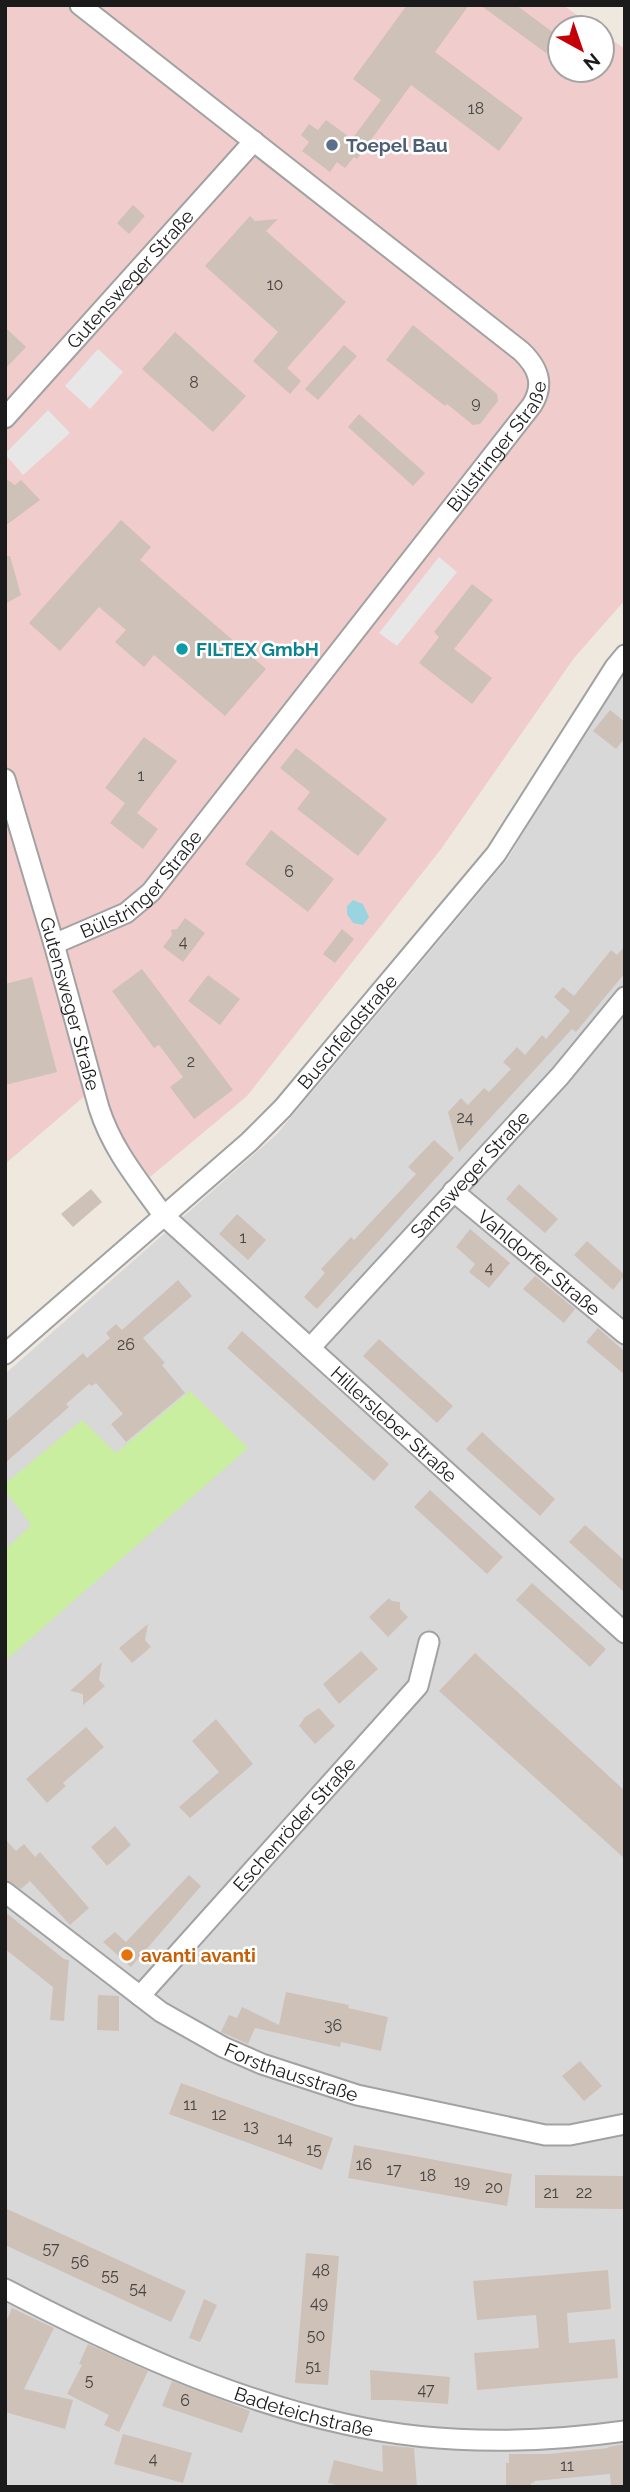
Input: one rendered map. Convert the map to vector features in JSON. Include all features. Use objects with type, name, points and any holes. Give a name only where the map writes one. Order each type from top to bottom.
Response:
[{"type":"street","name":"Bülstringer Straße","points":[[54,944],[117,918],[135,907],[150,892],[532,405],[539,389],[536,369],[521,351],[80,5]]},
{"type":"street","name":"Gutensweger Straße","points":[[5,418],[254,141]]},
{"type":"street","name":"Buschfeldstraße","points":[[5,1354],[267,1125],[496,854],[621,666]]},
{"type":"street","name":"Gutensweger Straße","points":[[5,779],[108,1133],[123,1160],[163,1215]]},
{"type":"street","name":"Samsweger Straße","points":[[310,1348],[622,1006]]},
{"type":"street","name":"Vahldorfer Straße","points":[[453,1191],[625,1334]]},
{"type":"street","name":"Hillersleber Straße","points":[[163,1215],[625,1633]]},
{"type":"street","name":"Eschenröder Straße","points":[[140,1996],[418,1686],[429,1642]]},
{"type":"street","name":"Forsthausstraße","points":[[5,1892],[172,2020],[262,2064],[357,2095],[545,2135],[570,2135],[625,2124]]},
{"type":"street","name":"Badeteichstraße","points":[[5,2288],[120,2346],[196,2377],[262,2402],[346,2425],[405,2435],[485,2441],[559,2439],[625,2431]]},
{"type":"shaded area","points":[[5,5],[563,5],[576,14],[546,14],[546,84],[616,84],[616,43],[625,49],[625,600],[574,658],[441,849],[247,1096],[150,1177],[115,1127],[101,1082],[5,1164]]},
{"type":"shaded area","points":[[98,349],[123,372],[90,409],[65,386]]},
{"type":"shaded area","points":[[48,410],[70,433],[23,475],[5,454]]},
{"type":"shaded area","points":[[439,557],[457,572],[397,646],[379,633]]},
{"type":"shaded area","points":[[625,667],[625,2487],[5,2487],[5,1374],[277,1134],[507,860]]},
{"type":"green space","points":[[190,1391],[248,1448],[5,1661],[5,1550],[31,1525],[5,1490],[5,1484],[82,1420],[116,1453]]},
{"type":"water","points":[[353,900],[363,904],[369,917],[363,925],[353,923],[347,914],[347,906]]},
{"type":"building","points":[[407,5],[469,5],[435,52],[523,118],[499,151],[411,85],[357,159],[354,157],[345,168],[337,162],[330,172],[302,151],[309,142],[301,135],[309,124],[318,130],[326,120],[352,139],[381,100],[353,79]]},
{"type":"building","points":[[480,5],[516,5],[546,27],[546,53]]},
{"type":"building","points":[[133,205],[145,216],[129,234],[117,223]]},
{"type":"building","points":[[250,216],[255,221],[278,219],[266,231],[346,302],[287,368],[301,381],[290,394],[253,361],[278,332],[205,266]]},
{"type":"building","points":[[413,325],[497,394],[498,401],[480,424],[473,425],[447,404],[445,406],[386,360]]},
{"type":"building","points":[[5,327],[26,347],[5,369]]},
{"type":"building","points":[[175,332],[246,396],[213,432],[142,369]]},
{"type":"building","points":[[344,345],[357,356],[318,400],[305,389]]},
{"type":"building","points":[[359,414],[425,473],[413,486],[348,427]]},
{"type":"building","points":[[5,478],[15,485],[21,480],[40,500],[5,526]]},
{"type":"building","points":[[121,520],[151,547],[140,560],[266,669],[225,716],[154,655],[144,667],[115,642],[126,630],[99,607],[60,651],[29,623]]},
{"type":"building","points":[[5,556],[10,556],[21,595],[5,604]]},
{"type":"building","points":[[472,584],[493,600],[454,649],[492,678],[472,704],[419,663],[439,637],[434,632]]},
{"type":"building","points":[[610,710],[625,722],[625,738],[616,749],[593,731]]},
{"type":"building","points":[[144,737],[177,761],[137,813],[158,829],[143,849],[110,823],[125,803],[105,788]]},
{"type":"building","points":[[296,748],[387,819],[358,856],[297,809],[310,792],[280,768]]},
{"type":"building","points":[[271,830],[334,879],[308,912],[245,864]]},
{"type":"building","points":[[185,918],[205,933],[183,962],[163,947],[172,935],[171,930],[177,929]]},
{"type":"building","points":[[342,929],[354,939],[335,963],[323,954]]},
{"type":"building","points":[[625,946],[625,973],[576,1032],[572,1029],[459,1152],[448,1112],[461,1098],[468,1105],[484,1088],[489,1092],[511,1069],[503,1062],[517,1047],[525,1055],[542,1035],[546,1039],[570,1011],[554,997],[563,987],[574,996],[611,950],[617,955]]},
{"type":"building","points":[[142,969],[233,1090],[194,1119],[170,1087],[183,1077],[159,1045],[154,1048],[112,991]]},
{"type":"building","points":[[208,975],[240,999],[220,1025],[188,1001]]},
{"type":"building","points":[[32,977],[57,1072],[5,1085],[5,984]]},
{"type":"building","points":[[434,1140],[454,1158],[317,1309],[304,1297],[325,1273],[321,1269],[351,1237],[354,1240],[416,1174],[408,1167]]},
{"type":"building","points":[[519,1184],[558,1219],[545,1233],[506,1199]]},
{"type":"building","points":[[91,1189],[102,1202],[73,1227],[61,1214]]},
{"type":"building","points":[[237,1214],[266,1240],[248,1260],[219,1234]]},
{"type":"building","points":[[470,1229],[510,1263],[489,1288],[469,1272],[475,1264],[456,1247]]},
{"type":"building","points":[[587,1241],[625,1275],[613,1290],[574,1255]]},
{"type":"building","points":[[535,1276],[575,1309],[564,1323],[523,1289]]},
{"type":"building","points":[[178,1280],[192,1296],[143,1338],[165,1363],[162,1365],[185,1393],[126,1442],[111,1424],[123,1414],[96,1383],[92,1386],[89,1384],[66,1404],[69,1407],[5,1463],[5,1422],[83,1353],[87,1358],[110,1338],[106,1333],[116,1324],[122,1330]]},
{"type":"building","points":[[598,1328],[625,1352],[625,1375],[586,1342]]},
{"type":"building","points":[[242,1331],[389,1464],[374,1481],[227,1348]]},
{"type":"building","points":[[379,1339],[453,1406],[437,1423],[363,1356]]},
{"type":"building","points":[[482,1432],[555,1499],[540,1516],[466,1449]]},
{"type":"building","points":[[430,1490],[503,1557],[487,1574],[414,1507]]},
{"type":"building","points":[[585,1525],[625,1561],[625,1593],[569,1542]]},
{"type":"building","points":[[532,1583],[606,1649],[590,1667],[516,1600]]},
{"type":"building","points":[[389,1598],[400,1602],[400,1609],[408,1617],[388,1637],[369,1617]]},
{"type":"building","points":[[148,1624],[145,1640],[151,1647],[132,1663],[119,1648]]},
{"type":"building","points":[[361,1651],[378,1669],[339,1704],[323,1684]]},
{"type":"building","points":[[475,1653],[625,1791],[625,1859],[439,1691]]},
{"type":"building","points":[[102,1662],[99,1680],[105,1686],[83,1705],[83,1694],[70,1691]]},
{"type":"building","points":[[319,1708],[335,1726],[315,1744],[299,1726],[305,1717]]},
{"type":"building","points":[[216,1719],[253,1764],[190,1818],[179,1807],[219,1772],[192,1741]]},
{"type":"building","points":[[86,1727],[104,1747],[63,1783],[66,1786],[47,1803],[26,1779]]},
{"type":"building","points":[[115,1826],[131,1845],[107,1866],[91,1847]]},
{"type":"building","points":[[5,1839],[16,1851],[24,1844],[35,1857],[40,1852],[89,1908],[70,1925],[30,1881],[21,1889],[5,1880]]},
{"type":"building","points":[[189,1875],[201,1886],[131,1967],[103,1942],[115,1932],[126,1942]]},
{"type":"building","points":[[5,1912],[64,1959],[69,1960],[64,2021],[50,2020],[53,1987],[5,1949]]},
{"type":"building","points":[[286,1992],[349,2005],[348,2008],[388,2017],[381,2051],[341,2042],[340,2047],[255,2028],[248,2044],[221,2032],[229,2015],[237,2018],[242,2007],[279,2025]]},
{"type":"building","points":[[98,1995],[119,1996],[119,2031],[97,2030]]},
{"type":"building","points":[[580,2061],[602,2086],[584,2101],[562,2076]]},
{"type":"building","points":[[181,2083],[333,2138],[322,2170],[169,2114]]},
{"type":"building","points":[[354,2145],[512,2174],[507,2206],[348,2178]]},
{"type":"building","points":[[535,2175],[625,2176],[625,2209],[535,2208]]},
{"type":"building","points":[[5,2208],[186,2291],[171,2322],[5,2245]]},
{"type":"building","points":[[306,2253],[339,2256],[328,2385],[295,2383]]},
{"type":"building","points":[[608,2270],[611,2309],[567,2313],[569,2343],[615,2339],[618,2378],[477,2390],[474,2353],[539,2348],[536,2315],[477,2320],[473,2281]]},
{"type":"building","points":[[204,2299],[217,2305],[200,2342],[189,2338]]},
{"type":"building","points":[[12,2308],[54,2328],[24,2389],[73,2400],[65,2429],[5,2412],[5,2324]]},
{"type":"building","points":[[88,2344],[148,2371],[119,2432],[104,2425],[109,2415],[67,2394],[82,2365],[79,2364]]},
{"type":"building","points":[[370,2370],[450,2377],[448,2404],[371,2400]]},
{"type":"building","points":[[172,2381],[250,2411],[242,2433],[162,2406]]},
{"type":"building","points":[[123,2434],[192,2453],[183,2483],[114,2464]]},
{"type":"building","points":[[625,2444],[625,2487],[611,2487],[610,2474],[534,2481],[531,2487],[506,2487],[506,2463],[509,2463],[509,2454],[548,2454]]},
{"type":"building","points":[[382,2445],[414,2448],[417,2487],[343,2487],[328,2483],[334,2460],[383,2472]]},
{"type":"place","name":"Toepel Bau","points":[[332,145]]},
{"type":"place","name":"FILTEX GmbH","points":[[182,649]]},
{"type":"place","name":"avanti avanti","points":[[127,1955]]}]
